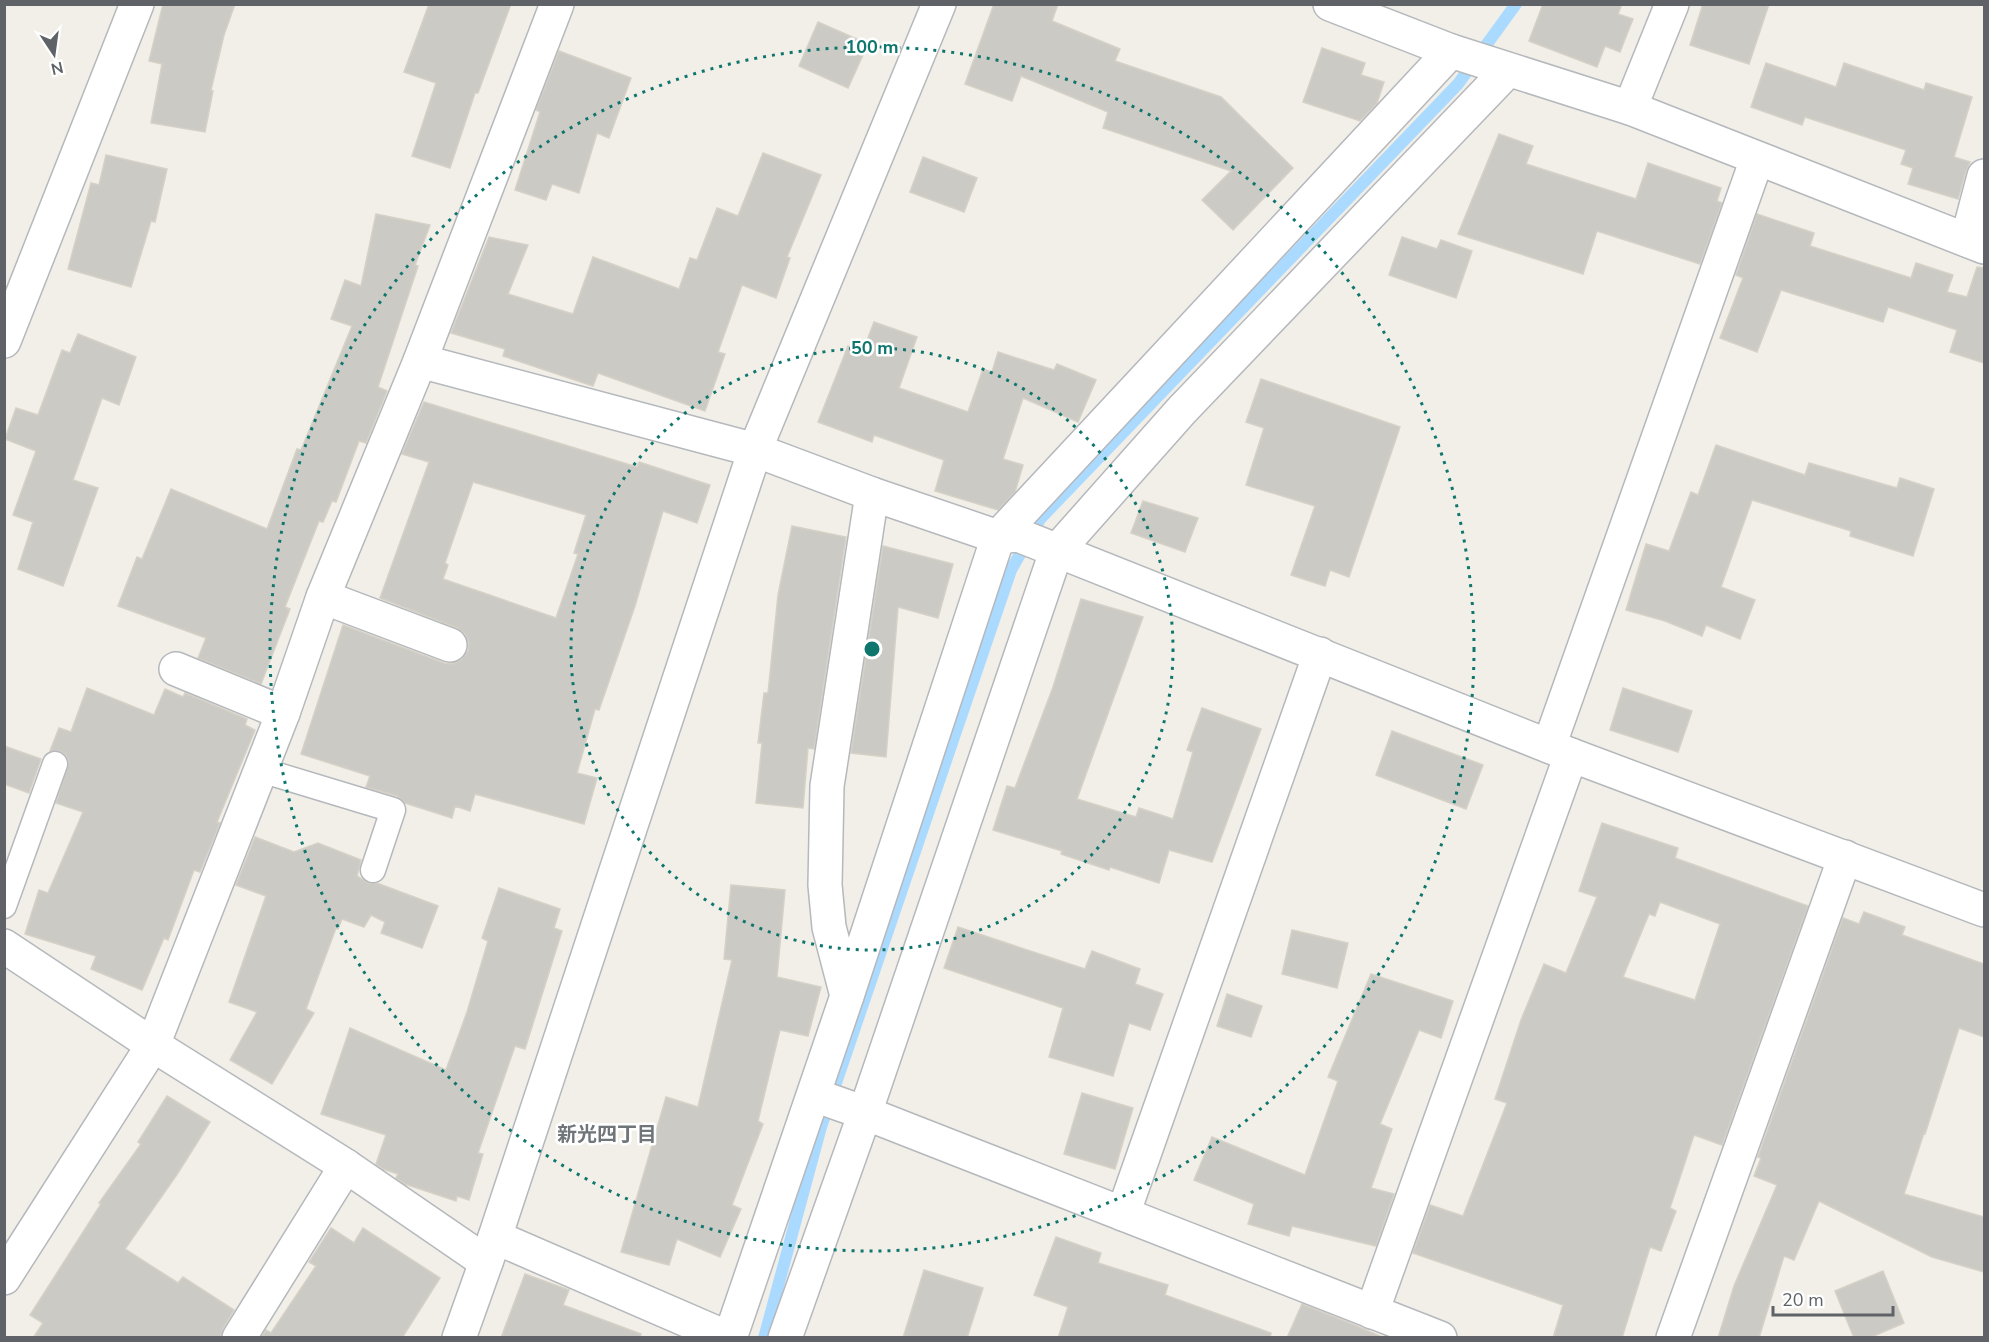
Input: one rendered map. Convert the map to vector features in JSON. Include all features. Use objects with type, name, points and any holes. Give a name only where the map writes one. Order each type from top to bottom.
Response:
[{"type":"street","points":[[4,341],[15,290],[137,4]]},
{"type":"street","points":[[4,1278],[153,1045],[284,712],[323,597],[420,361],[557,4]]},
{"type":"street","points":[[459,1338],[755,450],[939,4]]},
{"type":"street","points":[[1330,4],[1479,60],[1630,108],[1976,243],[1984,176]]},
{"type":"street","points":[[1630,108],[1672,4]]},
{"type":"street","points":[[4,946],[153,1045],[346,1166],[490,1249],[729,1338],[838,1104],[847,996],[1029,543],[1479,60]]},
{"type":"street","points":[[785,1338],[838,1104],[1029,543],[1182,410],[1283,269],[1479,60]]},
{"type":"street","points":[[1372,1312],[1756,159]]},
{"type":"street","points":[[420,361],[755,450],[872,494],[1029,543],[1320,654],[1560,751],[1984,910]]},
{"type":"street","points":[[847,996],[829,927],[825,885],[827,786],[872,494]]},
{"type":"street","points":[[323,597],[450,645]]},
{"type":"street","points":[[1123,1214],[1320,654]]},
{"type":"street","points":[[176,669],[284,712]]},
{"type":"street","points":[[1673,1338],[1845,857]]},
{"type":"street","points":[[838,1104],[1440,1338]]},
{"type":"street","points":[[239,1338],[346,1166]]},
{"type":"lane","points":[[4,906],[55,764]]},
{"type":"lane","points":[[261,770],[393,810],[373,870]]},
{"type":"building","points":[[163,4],[235,4],[224,35],[211,90],[213,91],[205,132],[151,123],[162,64],[149,61]]},
{"type":"building","points":[[429,4],[511,4],[478,93],[475,93],[450,168],[412,156],[436,83],[404,72]]},
{"type":"building","points":[[994,4],[1058,4],[1052,21],[1120,49],[1115,61],[1221,97],[1293,168],[1233,230],[1202,200],[1231,171],[1103,128],[1108,112],[1021,76],[1012,101],[965,84]]},
{"type":"building","points":[[1543,4],[1622,4],[1618,14],[1633,19],[1620,52],[1605,46],[1597,67],[1529,41]]},
{"type":"building","points":[[1703,4],[1769,4],[1749,64],[1690,45]]},
{"type":"building","points":[[818,22],[868,44],[848,88],[799,66]]},
{"type":"building","points":[[1322,48],[1365,63],[1361,75],[1384,82],[1377,103],[1360,121],[1303,102]]},
{"type":"building","points":[[559,51],[631,78],[609,138],[597,133],[579,193],[552,184],[546,200],[515,190],[540,112],[536,110]]},
{"type":"building","points":[[1766,63],[1836,87],[1844,63],[1924,90],[1926,83],[1972,97],[1954,157],[1970,162],[1958,199],[1908,184],[1913,168],[1901,164],[1906,150],[1805,117],[1802,125],[1751,107]]},
{"type":"building","points":[[1499,134],[1533,146],[1526,164],[1636,199],[1648,163],[1721,188],[1717,201],[1722,203],[1700,264],[1597,231],[1583,274],[1458,234]]},
{"type":"building","points":[[763,153],[821,175],[787,257],[790,258],[776,298],[742,285],[718,352],[725,354],[705,411],[598,373],[593,386],[503,356],[505,349],[451,333],[489,237],[528,245],[508,294],[573,314],[593,257],[679,289],[690,258],[697,260],[717,208],[738,216]]},
{"type":"building","points":[[106,155],[167,169],[155,222],[151,221],[131,287],[68,269],[91,183],[99,185]]},
{"type":"building","points":[[923,157],[977,178],[964,212],[910,192]]},
{"type":"building","points":[[376,214],[430,225],[415,265],[418,266],[378,387],[387,391],[366,443],[359,441],[336,502],[332,501],[323,522],[319,521],[285,607],[290,609],[261,684],[198,658],[206,638],[118,606],[137,557],[142,559],[171,489],[267,529],[297,449],[301,450],[352,326],[331,319],[345,280],[361,286]]},
{"type":"building","points":[[1757,214],[1814,233],[1810,246],[1911,278],[1916,263],[1953,275],[1947,292],[1967,297],[1977,267],[1984,268],[1984,363],[1950,352],[1957,330],[1888,307],[1883,322],[1781,290],[1757,352],[1720,338],[1743,278],[1736,275]]},
{"type":"building","points":[[1402,237],[1437,249],[1441,240],[1472,251],[1456,298],[1389,275]]},
{"type":"building","points":[[874,322],[917,337],[899,388],[968,412],[983,369],[992,372],[998,352],[1054,370],[1057,364],[1096,380],[1078,422],[1023,398],[1003,459],[1023,465],[1015,492],[998,510],[935,491],[944,460],[874,435],[872,442],[818,422],[848,346],[863,351]]},
{"type":"building","points":[[78,334],[136,357],[119,405],[102,398],[73,480],[98,488],[63,586],[18,569],[33,522],[13,515],[36,451],[5,439],[16,408],[38,415],[62,350],[70,353]]},
{"type":"building","points":[[1261,379],[1400,427],[1349,577],[1330,570],[1325,586],[1291,575],[1315,506],[1246,485],[1264,428],[1246,422]]},
{"type":"building","points":[[424,402],[637,467],[639,462],[710,485],[697,523],[663,511],[635,606],[599,710],[595,709],[577,773],[597,778],[584,824],[475,794],[470,811],[455,806],[452,818],[405,803],[397,796],[366,787],[370,776],[301,754],[343,625],[444,663],[452,664],[461,660],[468,651],[469,643],[465,634],[457,628],[380,598],[429,462],[402,454]],"holes":[[[473,482],[586,515],[574,553],[578,554],[556,618],[443,579],[448,565],[445,563]]]},
{"type":"building","points":[[1716,445],[1805,475],[1809,463],[1897,488],[1900,478],[1934,489],[1913,556],[1850,536],[1851,531],[1752,500],[1721,587],[1755,600],[1740,639],[1706,625],[1702,636],[1665,621],[1626,610],[1646,544],[1669,551],[1691,492],[1698,495]]},
{"type":"building","points":[[1143,501],[1198,518],[1185,552],[1131,533]]},
{"type":"building","points":[[792,526],[846,537],[814,749],[808,748],[803,808],[756,803],[762,743],[758,743],[764,693],[768,693],[778,595]]},
{"type":"building","points":[[883,546],[953,564],[938,618],[898,607],[886,757],[851,753]]},
{"type":"building","points":[[1081,599],[1143,617],[1077,799],[1136,817],[1139,808],[1173,819],[1193,752],[1187,750],[1202,708],[1261,729],[1212,862],[1169,850],[1159,883],[1110,867],[1109,870],[1061,854],[1062,851],[993,830],[1007,786],[1015,788],[1053,687]]},
{"type":"building","points":[[87,688],[154,715],[165,689],[183,697],[185,693],[247,719],[245,725],[255,730],[217,822],[220,823],[200,872],[194,870],[168,940],[164,938],[142,990],[91,969],[96,956],[25,934],[39,890],[48,893],[83,812],[56,803],[69,762],[66,755],[60,751],[50,751],[59,728],[71,732]]},
{"type":"building","points":[[1623,688],[1692,711],[1678,752],[1610,730]]},
{"type":"building","points":[[1392,731],[1483,765],[1466,809],[1376,775]]},
{"type":"building","points":[[4,746],[41,759],[29,793],[4,784]]},
{"type":"building","points":[[1602,823],[1678,848],[1675,858],[1808,906],[1722,1145],[1694,1135],[1670,1208],[1676,1211],[1661,1251],[1650,1247],[1622,1338],[1553,1338],[1563,1305],[1413,1253],[1430,1205],[1463,1216],[1507,1103],[1495,1099],[1521,1020],[1544,964],[1566,973],[1597,897],[1579,891]],"holes":[[[1660,902],[1720,924],[1695,1000],[1623,977],[1649,914],[1655,916]]]},
{"type":"building","points":[[255,837],[294,852],[318,843],[361,860],[357,876],[368,883],[377,883],[438,906],[422,948],[381,933],[385,922],[371,915],[364,927],[342,919],[338,929],[336,928],[306,1009],[314,1013],[272,1084],[230,1060],[257,1012],[229,1002],[266,896],[236,885]]},
{"type":"building","points":[[731,885],[785,890],[777,977],[821,987],[808,1036],[780,1030],[758,1121],[763,1124],[732,1205],[741,1209],[720,1257],[677,1239],[669,1265],[621,1252],[666,1097],[698,1107],[732,960],[724,959]]},
{"type":"building","points":[[499,888],[560,909],[554,928],[562,931],[525,1049],[515,1046],[478,1153],[483,1154],[469,1200],[457,1196],[456,1201],[405,1184],[396,1178],[398,1174],[376,1164],[386,1135],[321,1114],[350,1028],[446,1070],[467,1012],[488,941],[482,938]]},
{"type":"building","points":[[1864,912],[1905,927],[1902,935],[1984,964],[1984,1037],[1959,1028],[1904,1194],[1984,1217],[1984,1272],[1932,1257],[1819,1201],[1794,1260],[1784,1256],[1759,1338],[1718,1338],[1734,1286],[1777,1185],[1754,1176],[1761,1158],[1758,1157],[1843,918],[1859,924]]},
{"type":"building","points":[[958,927],[1085,969],[1092,951],[1140,969],[1135,984],[1163,994],[1150,1030],[1129,1023],[1113,1076],[1049,1057],[1063,1008],[944,968]]},
{"type":"building","points":[[1292,930],[1348,943],[1337,988],[1282,974]]},
{"type":"building","points":[[1371,974],[1453,1001],[1441,1038],[1419,1030],[1380,1124],[1392,1129],[1371,1188],[1394,1194],[1376,1246],[1292,1226],[1289,1236],[1248,1224],[1254,1204],[1194,1180],[1212,1137],[1305,1175],[1338,1081],[1328,1077]]},
{"type":"building","points":[[1227,994],[1262,1006],[1251,1037],[1217,1026]]},
{"type":"building","points":[[1082,1093],[1133,1108],[1115,1169],[1064,1154]]},
{"type":"building","points":[[167,1096],[210,1122],[125,1249],[178,1283],[183,1277],[234,1310],[220,1338],[33,1338],[43,1323],[30,1315],[101,1204],[99,1203],[141,1144],[138,1142]]},
{"type":"building","points":[[331,1228],[354,1243],[363,1228],[440,1278],[402,1338],[261,1338],[266,1330],[271,1333],[316,1266],[309,1262]]},
{"type":"building","points":[[1056,1237],[1101,1253],[1098,1263],[1168,1285],[1165,1295],[1271,1333],[1270,1338],[1058,1338],[1068,1307],[1034,1295]]},
{"type":"building","points":[[924,1270],[983,1288],[967,1338],[903,1338]]},
{"type":"building","points":[[1883,1271],[1904,1323],[1869,1338],[1854,1338],[1835,1291]]},
{"type":"building","points":[[525,1274],[569,1290],[563,1305],[641,1334],[640,1338],[501,1338]]},
{"type":"building","points":[[1302,1304],[1357,1326],[1384,1338],[1287,1338]]},
{"type":"waterway","points":[[764,1338],[821,1127],[1011,570],[1040,519],[1458,84],[1516,4]]},
{"type":"district","name":"新光四丁目","points":[[607,1134]]}]
